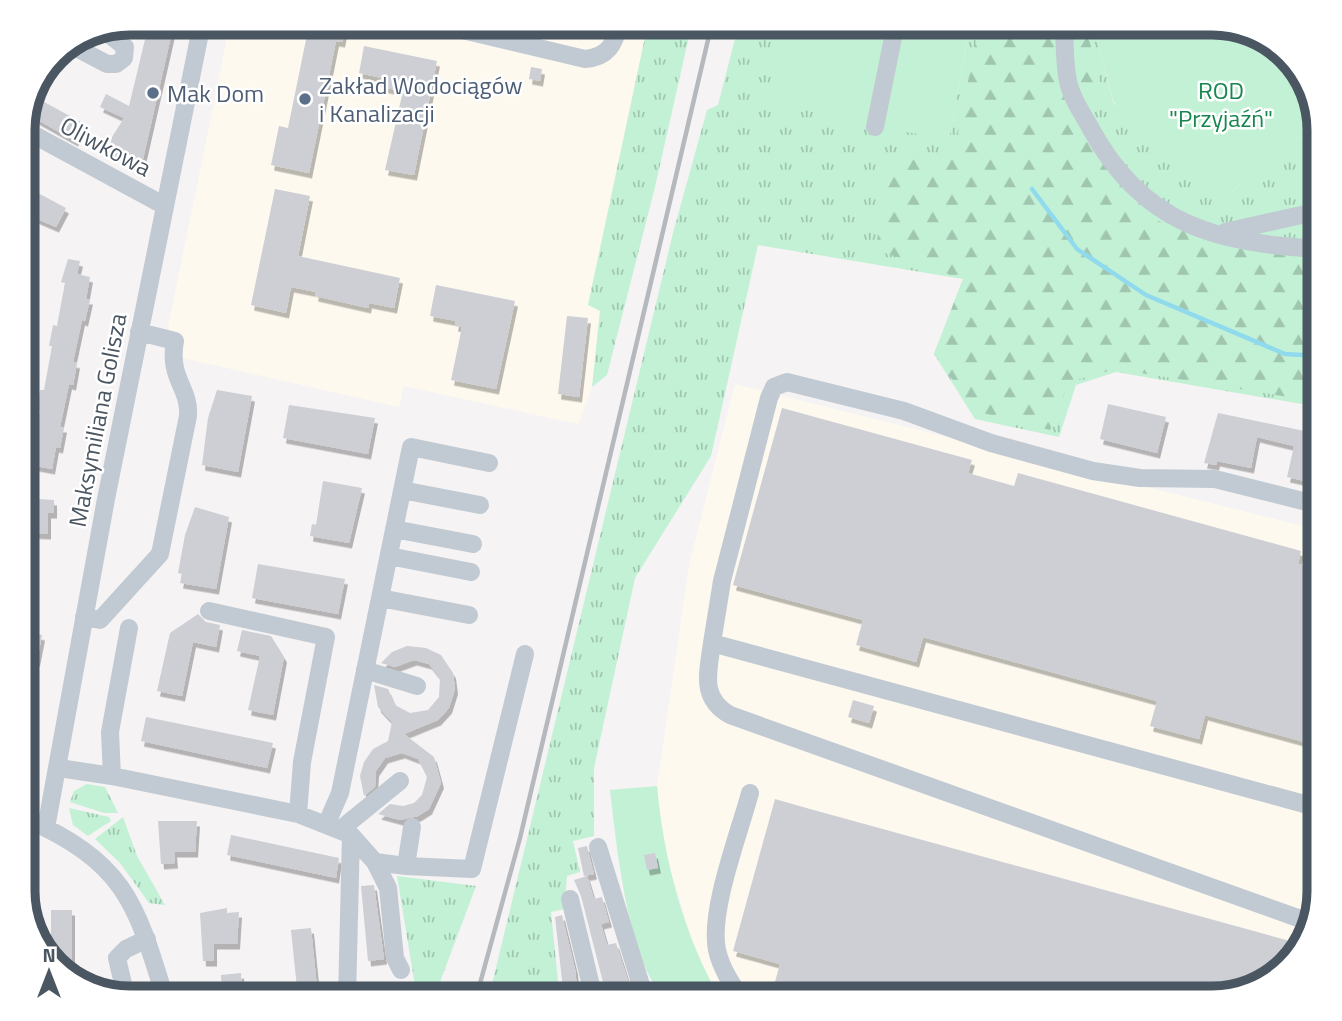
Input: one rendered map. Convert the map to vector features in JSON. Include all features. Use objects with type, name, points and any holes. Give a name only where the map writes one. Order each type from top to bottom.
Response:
[{"type":"street","name":"Maksymiliana Golisza","points":[[46,828],[139,332],[200,35]]},
{"type":"street","points":[[484,35],[586,59],[598,58],[609,50],[617,35]]},
{"type":"street","points":[[875,127],[894,35]]},
{"type":"street","points":[[1065,35],[1068,85],[1104,153],[1131,186],[1154,206],[1218,233],[1254,242],[1307,248]]},
{"type":"street","points":[[80,50],[107,64],[116,64],[124,58],[125,47],[112,37]]},
{"type":"street","name":"Oliwkowa","points":[[35,136],[165,206]]},
{"type":"street","points":[[1218,233],[1307,214]]},
{"type":"street","points":[[84,617],[100,620],[160,554],[188,416],[189,406],[172,366],[175,341],[139,332]]},
{"type":"street","points":[[1302,920],[730,715],[715,705],[707,689],[722,581],[774,387],[787,382],[925,417],[990,443],[1093,471],[1140,478],[1215,479],[1307,502]]},
{"type":"street","points":[[346,986],[339,829],[340,793],[411,446],[489,463]]},
{"type":"street","points":[[402,490],[480,505]]},
{"type":"street","points":[[394,529],[473,544]]},
{"type":"street","points":[[388,556],[471,572]]},
{"type":"street","points":[[380,598],[468,615]]},
{"type":"street","points":[[209,611],[326,637],[302,762],[298,814]]},
{"type":"street","points":[[112,776],[110,732],[130,628]]},
{"type":"street","points":[[712,643],[1307,805]]},
{"type":"street","points":[[375,862],[471,869],[525,654]]},
{"type":"street","points":[[365,670],[417,687]]},
{"type":"street","points":[[59,768],[112,776],[298,814],[339,829],[375,862],[388,887],[396,958],[401,970]]},
{"type":"street","points":[[339,829],[400,782]]},
{"type":"street","points":[[734,986],[723,968],[716,935],[718,909],[750,793]]},
{"type":"street","points":[[35,823],[83,849],[109,871],[134,905],[161,986]]},
{"type":"street","points":[[406,866],[412,827]]},
{"type":"street","points":[[598,847],[642,986]]},
{"type":"street","points":[[570,899],[591,986]]},
{"type":"street","points":[[123,985],[117,958],[126,949],[147,939]]},
{"type":"shaded area","points":[[228,35],[645,35],[588,305],[600,310],[592,387],[578,424],[404,386],[399,407],[182,358],[168,327]]},
{"type":"shaded area","points":[[735,384],[1307,527],[1307,891],[1302,921],[1294,938],[1287,949],[1265,970],[1242,981],[1212,986],[713,986],[698,960],[663,844],[657,786],[689,565]]},
{"type":"green space","points":[[645,35],[689,35],[655,187],[607,375],[592,387],[600,311],[588,305]]},
{"type":"green space","points":[[736,35],[784,35],[772,102],[949,138],[969,35],[1096,35],[1113,102],[1230,193],[1292,140],[1307,136],[1307,405],[1116,372],[1076,385],[1059,437],[975,419],[934,354],[963,279],[758,245],[711,456],[635,578],[594,768],[594,836],[573,841],[580,872],[567,876],[564,909],[551,912],[558,986],[507,986],[494,976],[673,233],[707,110],[718,105]]},
{"type":"green space","points":[[784,35],[969,35],[949,139],[875,127],[771,102]]},
{"type":"green space","points":[[985,35],[1088,35],[1102,90],[1084,130],[1121,186],[1158,221],[1235,245],[1307,260],[1307,400],[1116,369],[1069,382],[1050,430],[975,411],[934,354],[963,279],[876,250],[887,160],[954,153],[976,41]]},
{"type":"green space","name":"ROD \"Przyjaźń\"","points":[[1096,35],[1224,36],[1259,48],[1283,67],[1302,100],[1307,136],[1292,140],[1230,193],[1176,162],[1113,101]]},
{"type":"green space","points":[[87,784],[105,787],[118,813],[104,813],[70,802],[74,791]]},
{"type":"green space","points":[[657,786],[677,896],[714,986],[656,986],[644,965],[620,870],[610,790]]},
{"type":"green space","points":[[69,808],[109,817],[111,821],[88,836],[73,825]]},
{"type":"green space","points":[[123,817],[137,856],[165,905],[149,903],[120,863],[95,839]]},
{"type":"green space","points":[[397,876],[476,886],[438,986],[415,986]]},
{"type":"green space","points":[[494,976],[507,986],[491,986]]},
{"type":"building","points":[[146,35],[171,35],[143,159],[112,156],[109,151],[112,137],[124,118],[100,107],[106,94],[129,106]]},
{"type":"building","points":[[307,35],[343,35],[342,42],[336,41],[309,173],[271,165],[279,126],[288,128]]},
{"type":"building","points":[[364,46],[437,61],[414,175],[385,170],[403,91],[380,87],[382,78],[359,73]]},
{"type":"building","points":[[531,67],[542,69],[540,81],[529,79]]},
{"type":"building","points":[[40,100],[81,122],[79,125],[82,127],[75,141],[36,119]]},
{"type":"building","points":[[275,189],[310,196],[298,256],[400,278],[394,308],[369,303],[368,308],[315,296],[316,292],[291,287],[286,313],[251,305]]},
{"type":"building","points":[[35,191],[66,208],[56,227],[35,218]]},
{"type":"building","points":[[68,259],[80,261],[77,274],[90,277],[86,299],[90,299],[85,321],[82,320],[73,362],[77,363],[73,385],[69,384],[60,427],[64,427],[60,448],[56,447],[52,469],[35,466],[35,435],[40,411],[36,410],[40,390],[44,390],[53,325],[57,326],[65,283],[61,282]]},
{"type":"building","points":[[436,285],[515,301],[496,389],[451,380],[462,327],[455,326],[456,321],[430,316]]},
{"type":"building","points":[[567,316],[588,318],[579,397],[558,394]]},
{"type":"building","points":[[217,390],[252,396],[238,472],[202,465],[208,418]]},
{"type":"building","points":[[1108,404],[1166,417],[1157,453],[1100,439]]},
{"type":"building","points":[[289,405],[375,418],[368,454],[283,438]]},
{"type":"building","points":[[782,408],[972,460],[968,473],[1014,486],[1018,473],[1301,551],[1298,564],[1307,567],[1307,743],[1205,715],[1199,739],[1150,726],[1157,701],[923,637],[916,662],[856,645],[863,620],[733,585]]},
{"type":"building","points":[[1218,413],[1307,432],[1307,482],[1287,477],[1294,446],[1257,437],[1251,468],[1217,461],[1216,465],[1204,463]]},
{"type":"building","points":[[323,481],[362,488],[349,543],[310,536],[312,524],[316,525]]},
{"type":"building","points":[[35,499],[54,500],[54,513],[48,513],[48,534],[35,533]]},
{"type":"building","points":[[195,507],[229,517],[216,589],[180,583],[182,574],[178,573],[185,535]]},
{"type":"building","points":[[258,564],[345,579],[338,614],[252,598]]},
{"type":"building","points":[[198,614],[206,622],[220,625],[216,647],[193,642],[182,696],[157,691],[170,633]]},
{"type":"building","points":[[242,630],[271,636],[284,657],[273,715],[248,710],[260,656],[237,651]]},
{"type":"building","points":[[35,634],[42,635],[35,661]]},
{"type":"building","points":[[407,646],[426,648],[441,655],[453,673],[455,689],[449,708],[438,720],[404,734],[434,757],[441,783],[429,809],[418,816],[400,820],[378,814],[390,804],[403,806],[414,803],[422,795],[427,777],[418,759],[402,753],[385,758],[376,771],[375,787],[364,796],[360,776],[364,762],[373,749],[388,741],[392,722],[378,707],[374,685],[388,689],[395,705],[410,713],[428,710],[439,697],[440,678],[429,664],[414,660],[395,667],[381,663],[392,652]]},
{"type":"building","points":[[853,700],[874,706],[869,723],[848,717]]},
{"type":"building","points":[[146,717],[273,743],[267,768],[141,741]]},
{"type":"building","points":[[775,799],[1292,941],[1265,970],[1242,981],[1212,986],[774,986],[780,964],[733,951]]},
{"type":"building","points":[[158,821],[197,821],[195,852],[174,852],[175,863],[161,864]]},
{"type":"building","points":[[231,835],[339,858],[336,878],[227,855]]},
{"type":"building","points":[[587,846],[594,874],[584,876],[578,848]]},
{"type":"building","points":[[655,853],[658,868],[647,870],[644,855]]},
{"type":"building","points":[[587,876],[594,899],[602,897],[609,922],[601,924],[607,945],[616,943],[630,986],[604,986],[581,896],[574,880]]},
{"type":"building","points":[[374,885],[384,959],[368,961],[361,886]]},
{"type":"building","points":[[227,908],[227,913],[239,912],[237,944],[214,944],[214,961],[203,961],[200,913]]},
{"type":"building","points":[[51,910],[72,910],[72,937],[51,937]]},
{"type":"building","points":[[562,915],[577,986],[563,986],[555,917]]},
{"type":"building","points":[[311,928],[317,986],[297,986],[291,930]]},
{"type":"building","points":[[241,973],[242,986],[221,986],[221,975]]},
{"type":"waterway","points":[[1032,189],[1077,249],[1146,295],[1285,354],[1307,355]]},
{"type":"railway","points":[[479,986],[520,838],[709,35]]},
{"type":"place","name":"Mak Dom","points":[[153,93]]},
{"type":"place","name":"Zakład Wodociągów i Kanalizacji","points":[[305,99]]}]
